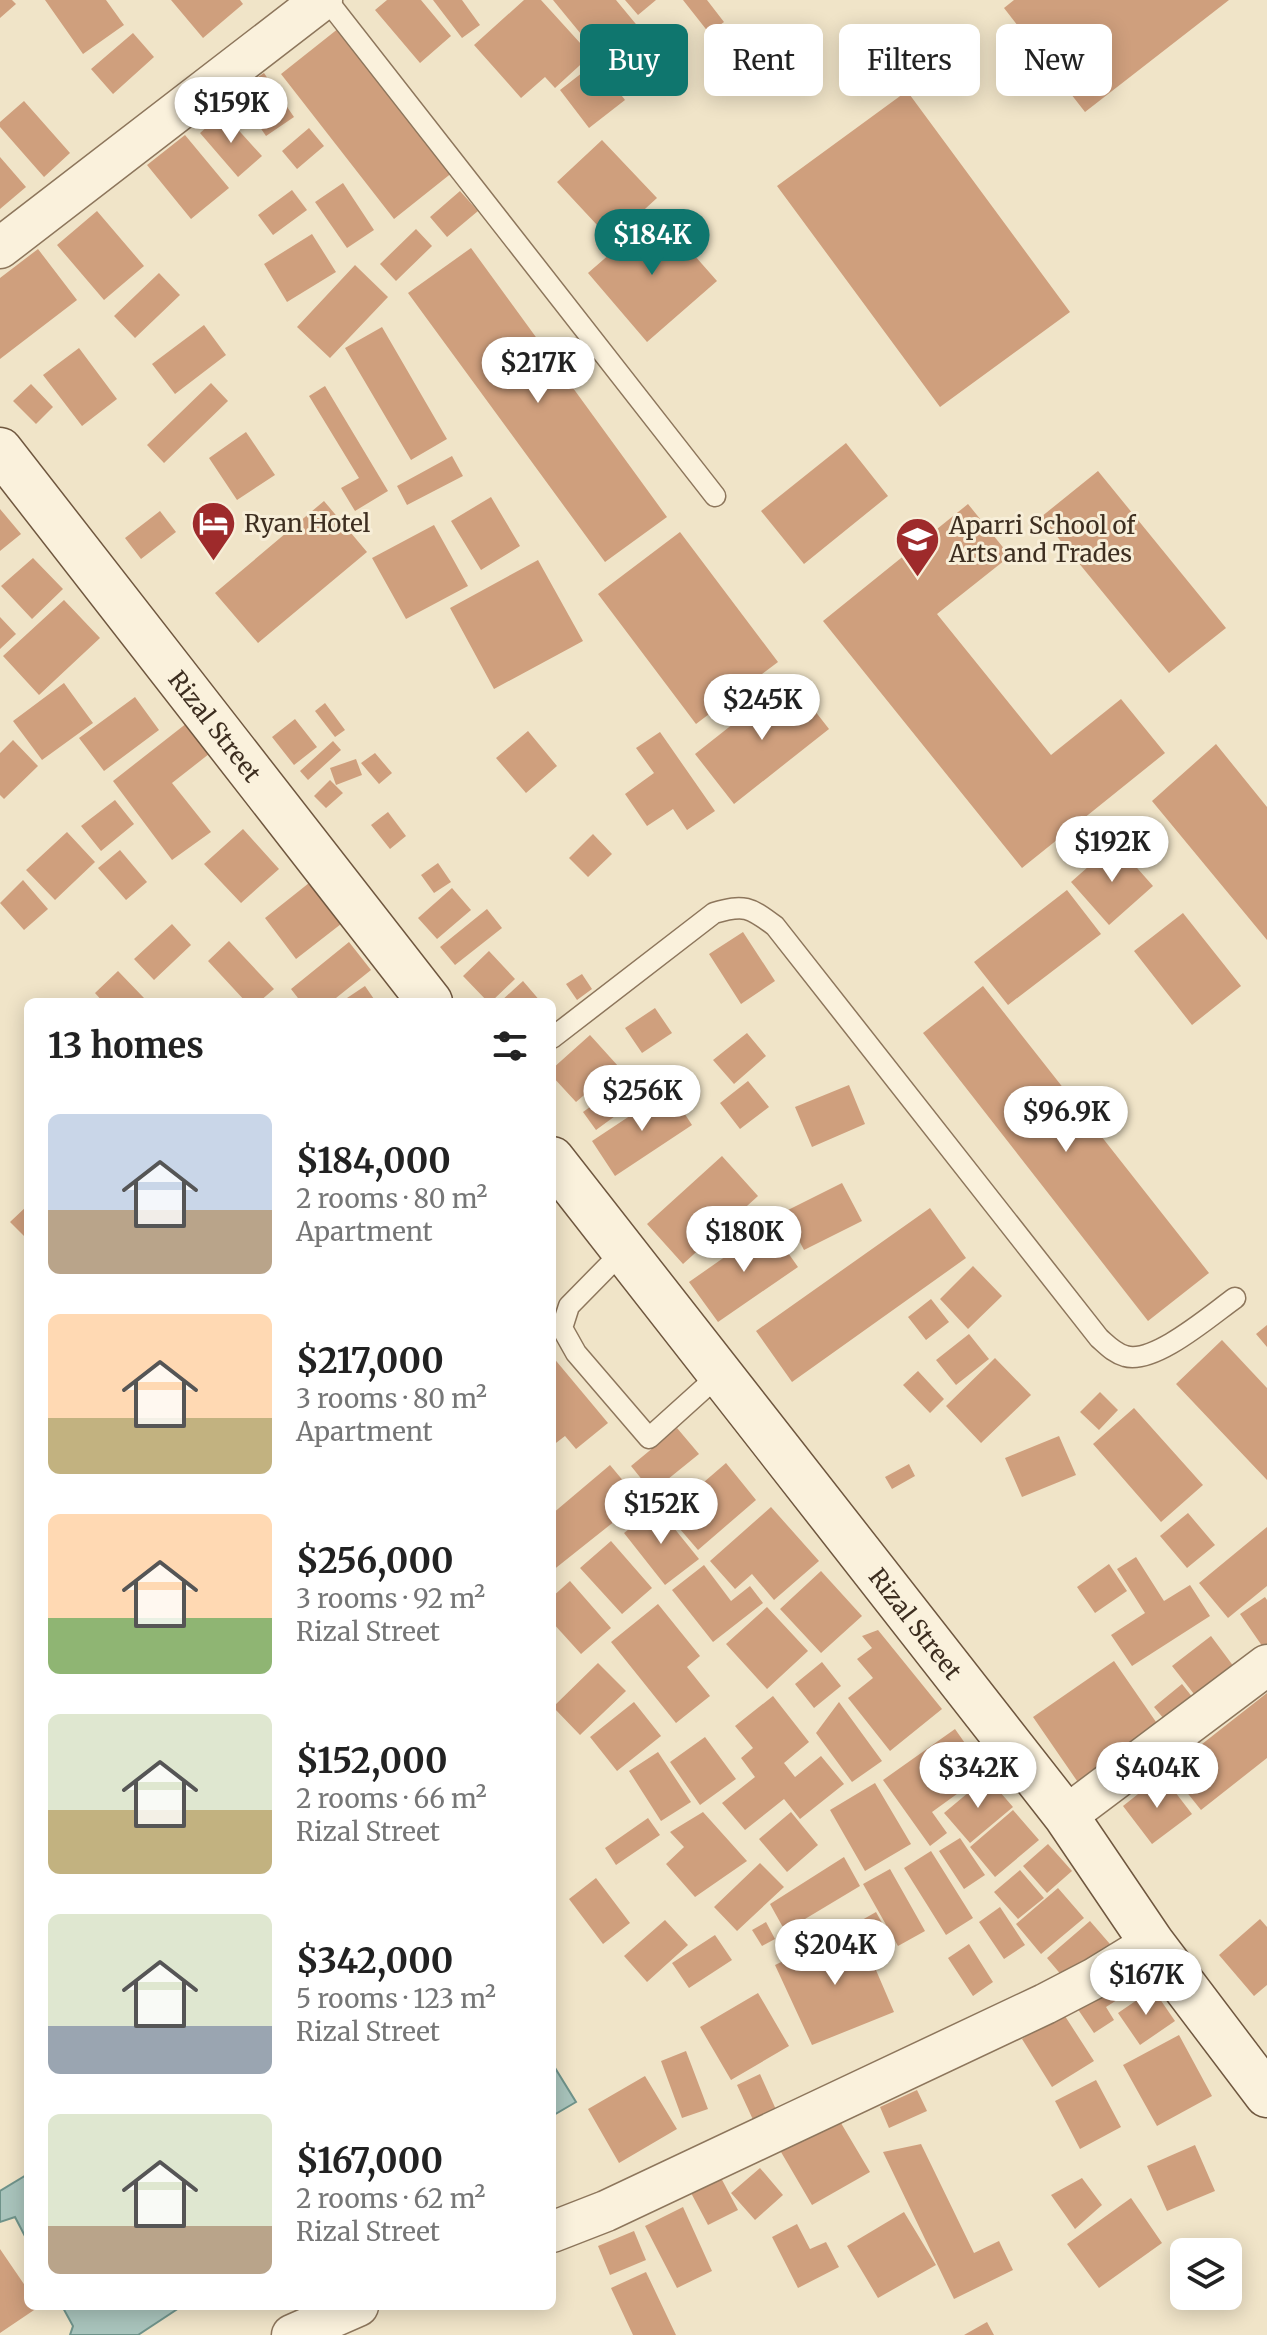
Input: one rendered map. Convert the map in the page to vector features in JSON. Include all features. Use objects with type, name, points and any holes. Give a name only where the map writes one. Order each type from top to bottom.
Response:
[{"type":"main road","name":"Rizal Street","points":[[0,450],[427,998]]},
{"type":"main road","name":"Rizal Street","points":[[556,1164],[1066,1816],[1152,1943],[1267,2095]]},
{"type":"street","points":[[0,248],[304,6]]},
{"type":"street","points":[[1066,1816],[1267,1665]]},
{"type":"street","points":[[556,2230],[606,2211],[992,2030],[1095,1978],[1152,1943]]},
{"type":"street","points":[[292,2335],[349,2310]]},
{"type":"lane","points":[[304,6],[715,496]]},
{"type":"lane","points":[[556,1035],[714,913],[736,907],[754,910],[775,926],[1112,1351],[1139,1358],[1162,1349],[1235,1298]]},
{"type":"lane","points":[[623,1251],[569,1306],[562,1328],[576,1353],[649,1438],[720,1374]]},
{"type":"water","points":[[556,2070],[576,2102],[556,2114]]},
{"type":"water","points":[[24,2176],[24,2234],[15,2217],[0,2222],[0,2191]]},
{"type":"water","points":[[64,2310],[176,2310],[138,2335],[70,2335],[73,2326]]},
{"type":"building","points":[[0,0],[12,0],[16,4],[0,18]]},
{"type":"building","points":[[45,0],[106,0],[124,25],[83,54]]},
{"type":"building","points":[[171,0],[240,0],[243,4],[203,38]]},
{"type":"building","points":[[387,0],[421,0],[451,36],[420,63],[375,10]]},
{"type":"building","points":[[433,0],[462,0],[480,25],[462,38]]},
{"type":"building","points":[[524,0],[541,0],[580,43],[580,65],[555,88],[545,77],[521,98],[474,45]]},
{"type":"building","points":[[553,0],[616,0],[636,24],[580,24],[580,33]]},
{"type":"building","points":[[625,0],[656,0],[638,15]]},
{"type":"building","points":[[683,0],[707,0],[724,22],[704,24],[704,27]]},
{"type":"building","points":[[1014,0],[1229,0],[1112,91],[1112,24],[1016,24],[1004,8]]},
{"type":"building","points":[[339,28],[453,172],[394,219],[281,74]]},
{"type":"building","points":[[133,33],[154,57],[113,94],[91,69]]},
{"type":"building","points":[[264,73],[294,117],[266,136],[236,92]]},
{"type":"building","points":[[580,74],[580,96],[622,96],[625,100],[589,128],[560,90]]},
{"type":"building","points":[[900,96],[911,96],[1070,312],[940,407],[777,186]]},
{"type":"building","points":[[1073,96],[1106,96],[1085,112]]},
{"type":"building","points":[[24,101],[70,153],[44,177],[0,127],[0,122]]},
{"type":"building","points":[[223,113],[262,156],[238,177],[200,133]]},
{"type":"building","points":[[309,128],[324,146],[297,169],[282,151]]},
{"type":"building","points":[[185,135],[229,188],[191,219],[147,165]]},
{"type":"building","points":[[602,140],[657,198],[611,240],[557,182]]},
{"type":"building","points":[[0,157],[26,187],[0,209]]},
{"type":"building","points":[[343,183],[374,230],[347,248],[315,202]]},
{"type":"building","points":[[292,190],[307,210],[273,235],[258,215]]},
{"type":"building","points":[[460,191],[478,211],[447,237],[430,217]]},
{"type":"building","points":[[97,211],[144,266],[104,300],[57,245]]},
{"type":"building","points":[[657,213],[717,281],[647,342],[588,273]]},
{"type":"building","points":[[416,229],[432,246],[396,281],[380,264]]},
{"type":"building","points":[[312,234],[336,272],[287,302],[264,264]]},
{"type":"building","points":[[471,248],[667,517],[605,562],[408,293]]},
{"type":"building","points":[[38,249],[77,300],[0,359],[0,278]]},
{"type":"building","points":[[355,265],[388,297],[330,358],[297,327]]},
{"type":"building","points":[[159,273],[180,295],[135,338],[114,316]]},
{"type":"building","points":[[204,325],[226,355],[175,394],[152,364]]},
{"type":"building","points":[[382,327],[447,439],[411,460],[345,348]]},
{"type":"building","points":[[79,348],[117,399],[82,426],[43,375]]},
{"type":"building","points":[[211,383],[228,401],[164,463],[147,445]]},
{"type":"building","points":[[31,384],[53,407],[36,424],[13,401]]},
{"type":"building","points":[[325,386],[388,491],[355,511],[341,488],[359,478],[309,396]]},
{"type":"building","points":[[246,432],[275,475],[237,500],[209,458]]},
{"type":"building","points":[[846,443],[888,496],[804,564],[761,511]]},
{"type":"building","points":[[452,456],[463,476],[407,505],[397,486]]},
{"type":"building","points":[[1098,471],[1226,628],[1169,673],[1041,517]]},
{"type":"building","points":[[491,497],[520,546],[481,570],[451,521]]},
{"type":"building","points":[[324,501],[367,552],[258,643],[215,593]]},
{"type":"building","points":[[968,504],[1010,556],[937,614],[1051,755],[1121,699],[1165,753],[1022,868],[823,621]]},
{"type":"building","points":[[0,509],[21,534],[0,551]]},
{"type":"building","points":[[160,511],[176,532],[141,559],[125,538]]},
{"type":"building","points":[[434,525],[468,586],[406,619],[372,558]]},
{"type":"building","points":[[680,532],[778,662],[696,724],[598,594]]},
{"type":"building","points":[[33,558],[63,589],[32,619],[1,586]]},
{"type":"building","points":[[538,560],[583,641],[494,689],[450,608]]},
{"type":"building","points":[[64,600],[100,638],[39,695],[3,656]]},
{"type":"building","points":[[0,617],[16,634],[0,649]]},
{"type":"building","points":[[790,679],[829,729],[734,804],[695,754]]},
{"type":"building","points":[[64,683],[93,723],[42,760],[13,721]]},
{"type":"building","points":[[135,697],[159,730],[104,771],[79,738]]},
{"type":"building","points":[[325,703],[345,730],[335,737],[315,711]]},
{"type":"building","points":[[295,719],[317,747],[294,765],[272,737]]},
{"type":"building","points":[[187,723],[209,754],[172,783],[211,832],[172,860],[113,781]]},
{"type":"building","points":[[528,731],[557,766],[526,793],[496,758]]},
{"type":"building","points":[[660,732],[715,811],[687,830],[673,809],[647,826],[625,794],[654,773],[636,748]]},
{"type":"building","points":[[13,740],[38,766],[4,799],[0,795],[0,753]]},
{"type":"building","points":[[333,741],[341,750],[308,780],[300,771]]},
{"type":"building","points":[[1216,744],[1267,807],[1267,940],[1152,801]]},
{"type":"building","points":[[375,753],[392,773],[379,784],[361,763]]},
{"type":"building","points":[[356,759],[362,775],[336,785],[330,768]]},
{"type":"building","points":[[330,780],[343,793],[326,808],[314,796]]},
{"type":"building","points":[[115,800],[134,824],[101,851],[81,826]]},
{"type":"building","points":[[388,812],[406,836],[390,849],[371,825]]},
{"type":"building","points":[[243,829],[279,869],[241,903],[204,864]]},
{"type":"building","points":[[67,832],[95,862],[55,900],[26,870]]},
{"type":"building","points":[[593,834],[612,854],[588,877],[569,858]]},
{"type":"building","points":[[1115,843],[1153,886],[1109,925],[1071,882]]},
{"type":"building","points":[[120,850],[147,882],[126,900],[98,868]]},
{"type":"building","points":[[438,863],[451,882],[434,893],[421,875]]},
{"type":"building","points":[[23,880],[48,909],[24,930],[0,903]]},
{"type":"building","points":[[309,883],[341,924],[296,959],[265,918]]},
{"type":"building","points":[[452,888],[471,910],[437,939],[418,918]]},
{"type":"building","points":[[1067,890],[1101,934],[1008,1005],[974,962]]},
{"type":"building","points":[[487,909],[502,928],[455,965],[440,947]]},
{"type":"building","points":[[1183,913],[1241,986],[1192,1025],[1134,951]]},
{"type":"building","points":[[172,924],[191,945],[154,980],[134,959]]},
{"type":"building","points":[[743,932],[775,981],[741,1004],[709,954]]},
{"type":"building","points":[[229,941],[274,989],[264,998],[242,998],[208,961]]},
{"type":"building","points":[[349,942],[371,970],[336,998],[298,998],[291,989]]},
{"type":"building","points":[[489,951],[515,979],[495,998],[484,998],[463,976]]},
{"type":"building","points":[[118,971],[144,998],[99,998],[95,993]]},
{"type":"building","points":[[582,974],[592,989],[577,1000],[566,984]]},
{"type":"building","points":[[523,981],[538,998],[504,998]]},
{"type":"building","points":[[365,986],[373,998],[347,998]]},
{"type":"building","points":[[983,986],[1209,1273],[1148,1321],[923,1033]]},
{"type":"building","points":[[655,1008],[672,1033],[642,1053],[625,1028]]},
{"type":"building","points":[[747,1033],[766,1056],[734,1084],[713,1060]]},
{"type":"building","points":[[590,1035],[618,1066],[576,1102],[556,1080],[556,1065]]},
{"type":"building","points":[[640,1071],[652,1089],[596,1130],[583,1112]]},
{"type":"building","points":[[748,1081],[769,1107],[740,1129],[720,1103]]},
{"type":"building","points":[[849,1085],[865,1124],[812,1147],[795,1107]]},
{"type":"building","points":[[669,1090],[692,1125],[615,1176],[592,1141]]},
{"type":"building","points":[[722,1156],[758,1196],[683,1264],[647,1224]]},
{"type":"building","points":[[842,1183],[862,1221],[804,1250],[784,1212]]},
{"type":"building","points":[[930,1208],[966,1258],[792,1382],[756,1331]]},
{"type":"building","points":[[24,1209],[24,1236],[10,1222]]},
{"type":"building","points":[[769,1226],[798,1267],[718,1322],[689,1282]]},
{"type":"building","points":[[973,1266],[1002,1296],[968,1329],[940,1299]]},
{"type":"building","points":[[931,1299],[949,1322],[926,1340],[908,1317]]},
{"type":"building","points":[[1267,1325],[1267,1347],[1256,1334]]},
{"type":"building","points":[[969,1334],[989,1359],[956,1385],[936,1360]]},
{"type":"building","points":[[1222,1340],[1267,1388],[1267,1480],[1176,1384]]},
{"type":"building","points":[[995,1358],[1031,1395],[981,1443],[946,1406]]},
{"type":"building","points":[[556,1361],[608,1423],[576,1449],[565,1436],[556,1443]]},
{"type":"building","points":[[918,1371],[944,1399],[930,1413],[903,1385]]},
{"type":"building","points":[[1100,1392],[1118,1410],[1099,1430],[1080,1412]]},
{"type":"building","points":[[1134,1408],[1203,1485],[1161,1522],[1093,1444]]},
{"type":"building","points":[[677,1428],[699,1454],[652,1492],[631,1466]]},
{"type":"building","points":[[1059,1436],[1076,1475],[1022,1497],[1005,1458]]},
{"type":"building","points":[[726,1463],[756,1500],[698,1550],[667,1514]]},
{"type":"building","points":[[909,1464],[915,1476],[892,1489],[885,1477]]},
{"type":"building","points":[[610,1465],[640,1501],[556,1568],[556,1511]]},
{"type":"building","points":[[657,1507],[699,1559],[665,1585],[624,1533]]},
{"type":"building","points":[[771,1507],[819,1561],[774,1600],[752,1574],[735,1589],[710,1561]]},
{"type":"building","points":[[1188,1513],[1215,1545],[1187,1568],[1160,1536]]},
{"type":"building","points":[[1267,1527],[1267,1586],[1228,1618],[1199,1583]]},
{"type":"building","points":[[611,1541],[652,1588],[622,1614],[580,1568]]},
{"type":"building","points":[[1136,1557],[1164,1601],[1190,1585],[1210,1616],[1132,1666],[1111,1635],[1145,1613],[1117,1569]]},
{"type":"building","points":[[1109,1564],[1127,1591],[1095,1613],[1077,1587]]},
{"type":"building","points":[[704,1565],[731,1601],[750,1586],[763,1603],[713,1642],[672,1590]]},
{"type":"building","points":[[821,1571],[862,1616],[821,1653],[780,1609]]},
{"type":"building","points":[[570,1581],[611,1628],[581,1654],[556,1626],[556,1593]]},
{"type":"building","points":[[1265,1597],[1267,1600],[1267,1653],[1240,1614]]},
{"type":"building","points":[[658,1604],[700,1656],[687,1667],[710,1696],[676,1723],[611,1642]]},
{"type":"building","points":[[767,1607],[808,1651],[767,1689],[726,1644]]},
{"type":"building","points":[[878,1630],[942,1709],[890,1751],[848,1698],[873,1678],[857,1659],[872,1648],[862,1636]]},
{"type":"building","points":[[1211,1636],[1240,1675],[1211,1696],[1204,1687],[1194,1694],[1172,1666]]},
{"type":"building","points":[[1114,1661],[1165,1735],[1084,1791],[1033,1717]]},
{"type":"building","points":[[822,1662],[841,1686],[814,1708],[795,1684]]},
{"type":"building","points":[[598,1663],[626,1691],[580,1735],[556,1710],[556,1704]]},
{"type":"building","points":[[1182,1684],[1197,1703],[1169,1725],[1154,1707]]},
{"type":"building","points":[[1267,1693],[1267,1758],[1201,1810],[1169,1770]]},
{"type":"building","points":[[773,1696],[809,1742],[784,1763],[795,1777],[821,1756],[844,1784],[800,1819],[784,1799],[745,1830],[722,1803],[755,1777],[741,1758],[753,1748],[735,1726]]},
{"type":"building","points":[[634,1702],[661,1736],[617,1771],[590,1737]]},
{"type":"building","points":[[839,1702],[882,1761],[852,1782],[816,1733]]},
{"type":"building","points":[[955,1729],[986,1773],[932,1812],[947,1833],[930,1846],[883,1780]]},
{"type":"building","points":[[705,1737],[736,1779],[700,1805],[670,1762]]},
{"type":"building","points":[[658,1752],[691,1802],[661,1821],[629,1771]]},
{"type":"building","points":[[1162,1775],[1192,1814],[1152,1844],[1123,1806]]},
{"type":"building","points":[[987,1777],[1013,1807],[970,1843],[944,1813]]},
{"type":"building","points":[[875,1783],[911,1844],[865,1871],[830,1810]]},
{"type":"building","points":[[1013,1810],[1039,1840],[995,1877],[970,1847]]},
{"type":"building","points":[[703,1812],[747,1861],[695,1897],[666,1864],[684,1847],[670,1832]]},
{"type":"building","points":[[791,1812],[818,1845],[787,1872],[759,1839]]},
{"type":"building","points":[[648,1818],[660,1835],[616,1865],[605,1848]]},
{"type":"building","points":[[960,1838],[985,1875],[964,1889],[939,1851]]},
{"type":"building","points":[[1048,1844],[1072,1871],[1047,1893],[1023,1866]]},
{"type":"building","points":[[931,1851],[973,1918],[946,1935],[904,1868]]},
{"type":"building","points":[[844,1857],[860,1886],[785,1931],[770,1904]]},
{"type":"building","points":[[760,1863],[784,1887],[737,1931],[714,1907]]},
{"type":"building","points":[[890,1869],[925,1931],[898,1946],[863,1884]]},
{"type":"building","points":[[1020,1870],[1044,1898],[1018,1919],[994,1892]]},
{"type":"building","points":[[596,1878],[630,1923],[603,1944],[569,1899]]},
{"type":"building","points":[[1058,1888],[1084,1918],[1041,1954],[1016,1924]]},
{"type":"building","points":[[1000,1907],[1025,1945],[1004,1959],[979,1922]]},
{"type":"building","points":[[876,1912],[890,1937],[876,1945],[862,1920]]},
{"type":"building","points":[[1260,1919],[1267,1927],[1267,1985],[1254,1996],[1219,1955]]},
{"type":"building","points":[[665,1920],[688,1945],[647,1982],[624,1956]]},
{"type":"building","points":[[1090,1921],[1116,1951],[1073,1989],[1047,1958]]},
{"type":"building","points":[[766,1922],[775,1939],[762,1946],[752,1930]]},
{"type":"building","points":[[857,1926],[894,2012],[812,2045],[775,1965]]},
{"type":"building","points":[[715,1935],[732,1960],[689,1988],[672,1963]]},
{"type":"building","points":[[969,1944],[993,1982],[973,1996],[948,1958]]},
{"type":"building","points":[[1143,1962],[1154,1978],[1127,1996],[1117,1981]]},
{"type":"building","points":[[1110,1987],[1117,2000],[1106,2007],[1114,2020],[1094,2033],[1077,2008]]},
{"type":"building","points":[[1153,1989],[1175,2021],[1140,2045],[1118,2013]]},
{"type":"building","points":[[758,1993],[789,2046],[731,2080],[700,2027]]},
{"type":"building","points":[[1063,2013],[1094,2061],[1052,2087],[1022,2039]]},
{"type":"building","points":[[1179,2035],[1212,2096],[1157,2126],[1123,2065]]},
{"type":"building","points":[[686,2051],[708,2109],[682,2118],[661,2061]]},
{"type":"building","points":[[760,2074],[778,2114],[755,2124],[737,2085]]},
{"type":"building","points":[[645,2076],[677,2129],[619,2163],[588,2109]]},
{"type":"building","points":[[1096,2080],[1121,2127],[1080,2149],[1055,2101]]},
{"type":"building","points":[[917,2090],[927,2111],[889,2128],[880,2107]]},
{"type":"building","points":[[838,2118],[870,2172],[812,2205],[781,2152]]},
{"type":"building","points":[[921,2144],[974,2253],[999,2241],[1013,2270],[954,2299],[883,2152]]},
{"type":"building","points":[[1195,2145],[1215,2191],[1167,2211],[1147,2166]]},
{"type":"building","points":[[760,2168],[783,2195],[755,2220],[731,2193]]},
{"type":"building","points":[[720,2176],[738,2210],[708,2225],[690,2191]]},
{"type":"building","points":[[1082,2178],[1102,2205],[1075,2229],[1051,2195]]},
{"type":"building","points":[[1131,2198],[1162,2243],[1099,2288],[1067,2244]]},
{"type":"building","points":[[683,2207],[712,2271],[677,2288],[645,2226]]},
{"type":"building","points":[[904,2212],[936,2265],[878,2298],[847,2246]]},
{"type":"building","points":[[797,2224],[810,2249],[826,2242],[839,2267],[798,2288],[772,2237]]},
{"type":"building","points":[[634,2231],[646,2260],[610,2275],[598,2246]]},
{"type":"building","points":[[0,2249],[24,2284],[24,2310],[34,2310],[0,2333]]},
{"type":"building","points":[[646,2272],[676,2335],[633,2335],[611,2288]]},
{"type":"building","points":[[987,2322],[994,2335],[964,2335]]},
{"type":"place","name":"Ryan Hotel","points":[[213,562]]},
{"type":"place","name":"Aparri School of Arts and Trades","points":[[918,578]]}]
